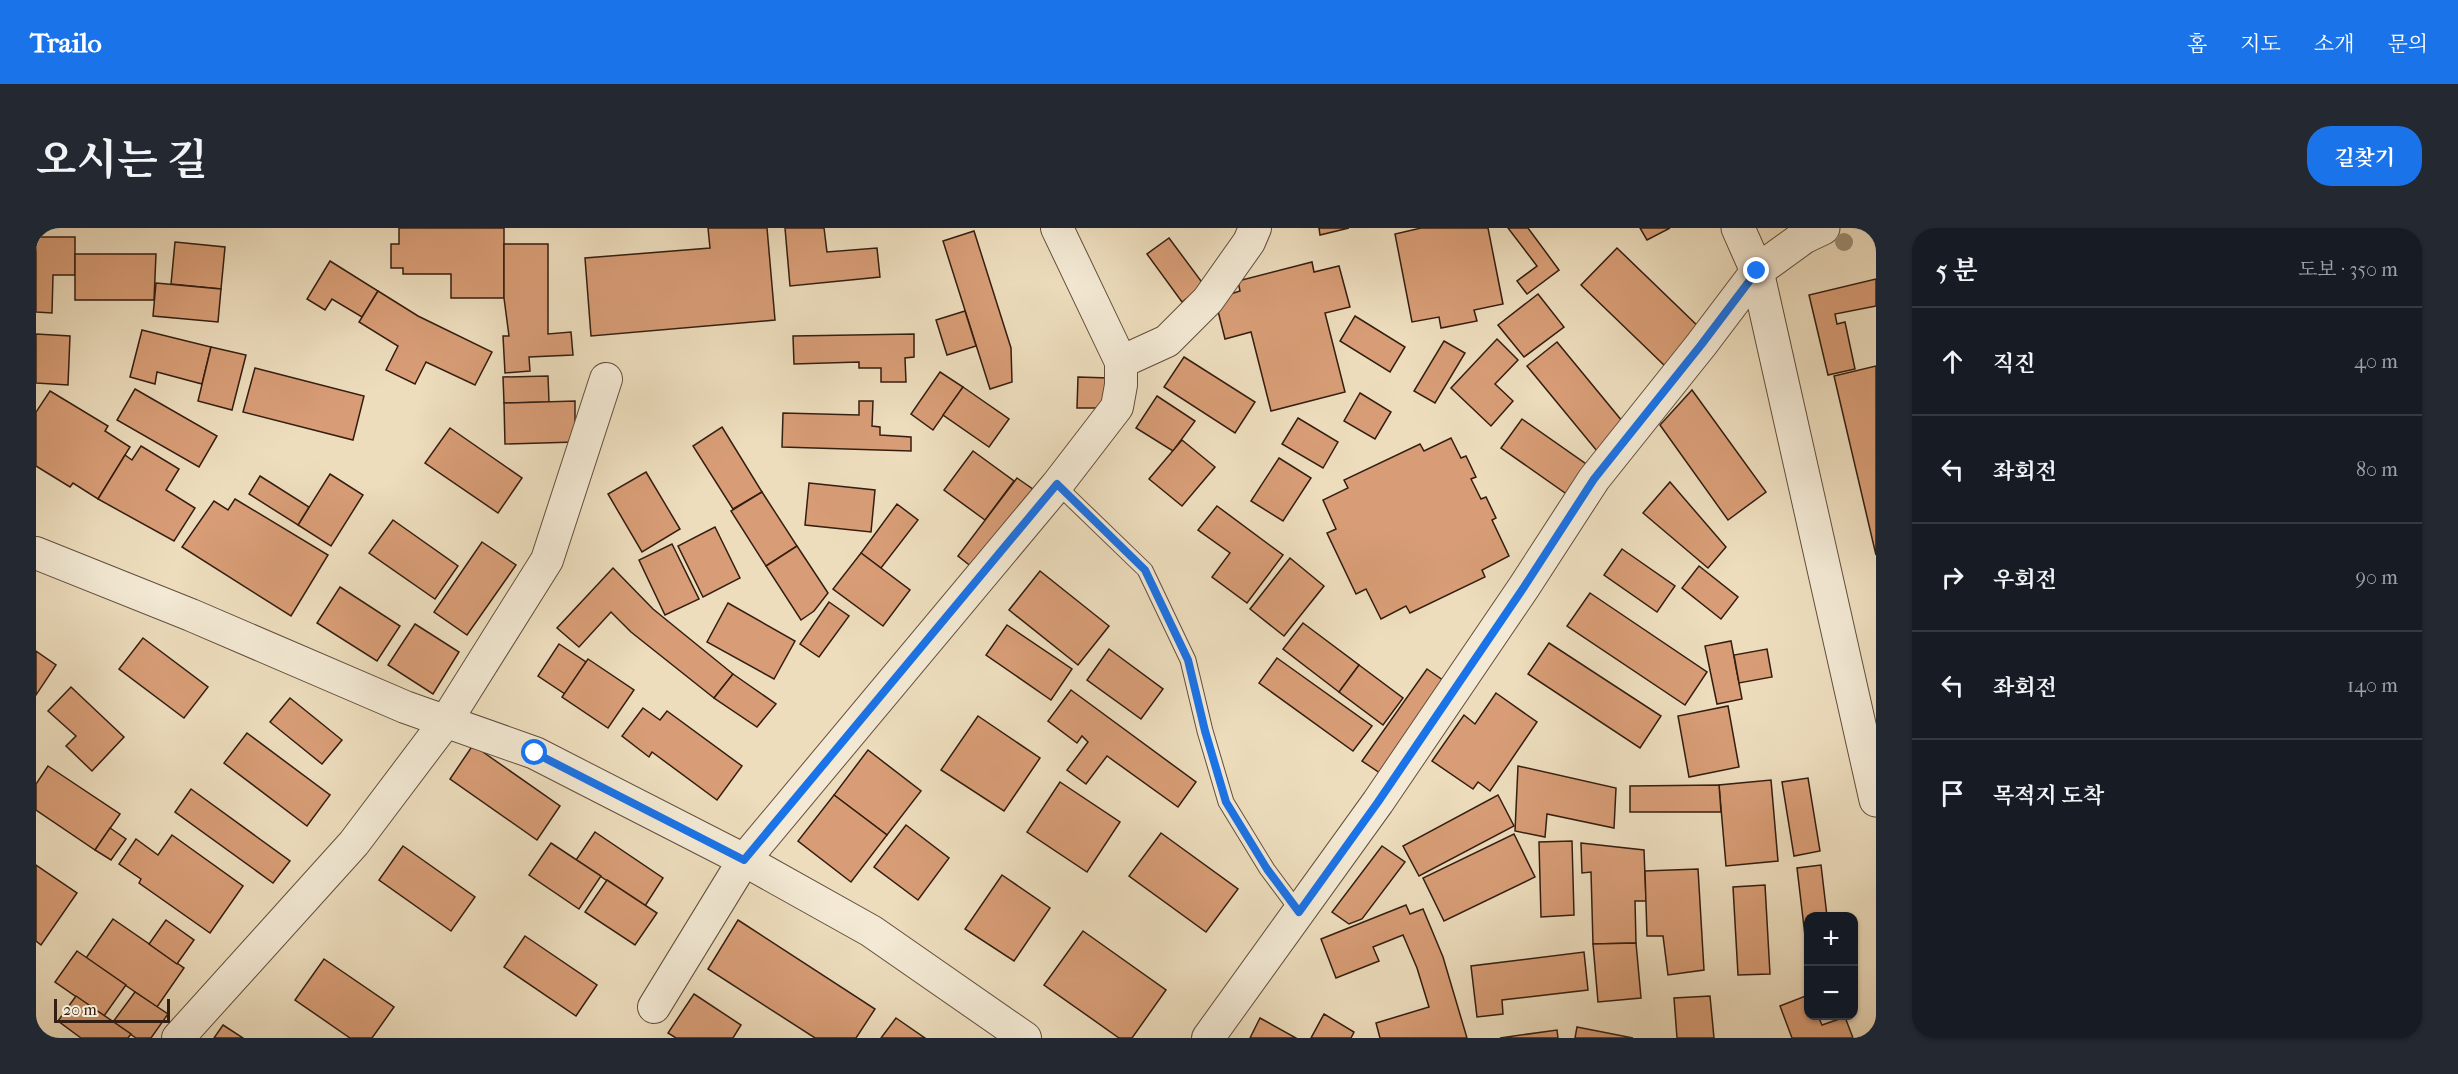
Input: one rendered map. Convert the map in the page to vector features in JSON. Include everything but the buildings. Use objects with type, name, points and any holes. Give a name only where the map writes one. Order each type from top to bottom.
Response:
[{"type":"street","points":[[654,1007],[744,860],[1057,484],[1116,406],[1122,385],[1121,362],[1057,228]]},
{"type":"street","points":[[1121,362],[1167,341],[1208,300],[1249,242],[1255,228]]},
{"type":"street","points":[[1738,228],[1757,271],[1876,800]]},
{"type":"street","points":[[1208,1038],[1384,792],[1524,587],[1594,479],[1757,271],[1804,237],[1823,228]]},
{"type":"street","points":[[178,1038],[354,843],[446,721],[547,560],[606,379]]},
{"type":"street","points":[[36,553],[191,615],[405,707],[535,753],[744,860],[871,931],[1025,1038]]},
{"type":"lane","points":[[1057,484],[1145,570],[1188,660],[1205,731],[1226,802],[1267,869],[1299,912]]},
{"type":"route","points":[[535,753],[744,860],[1057,484],[1145,570],[1188,660],[1205,731],[1226,802],[1267,869],[1299,912],[1378,802],[1524,587],[1594,479],[1757,271]]}]
